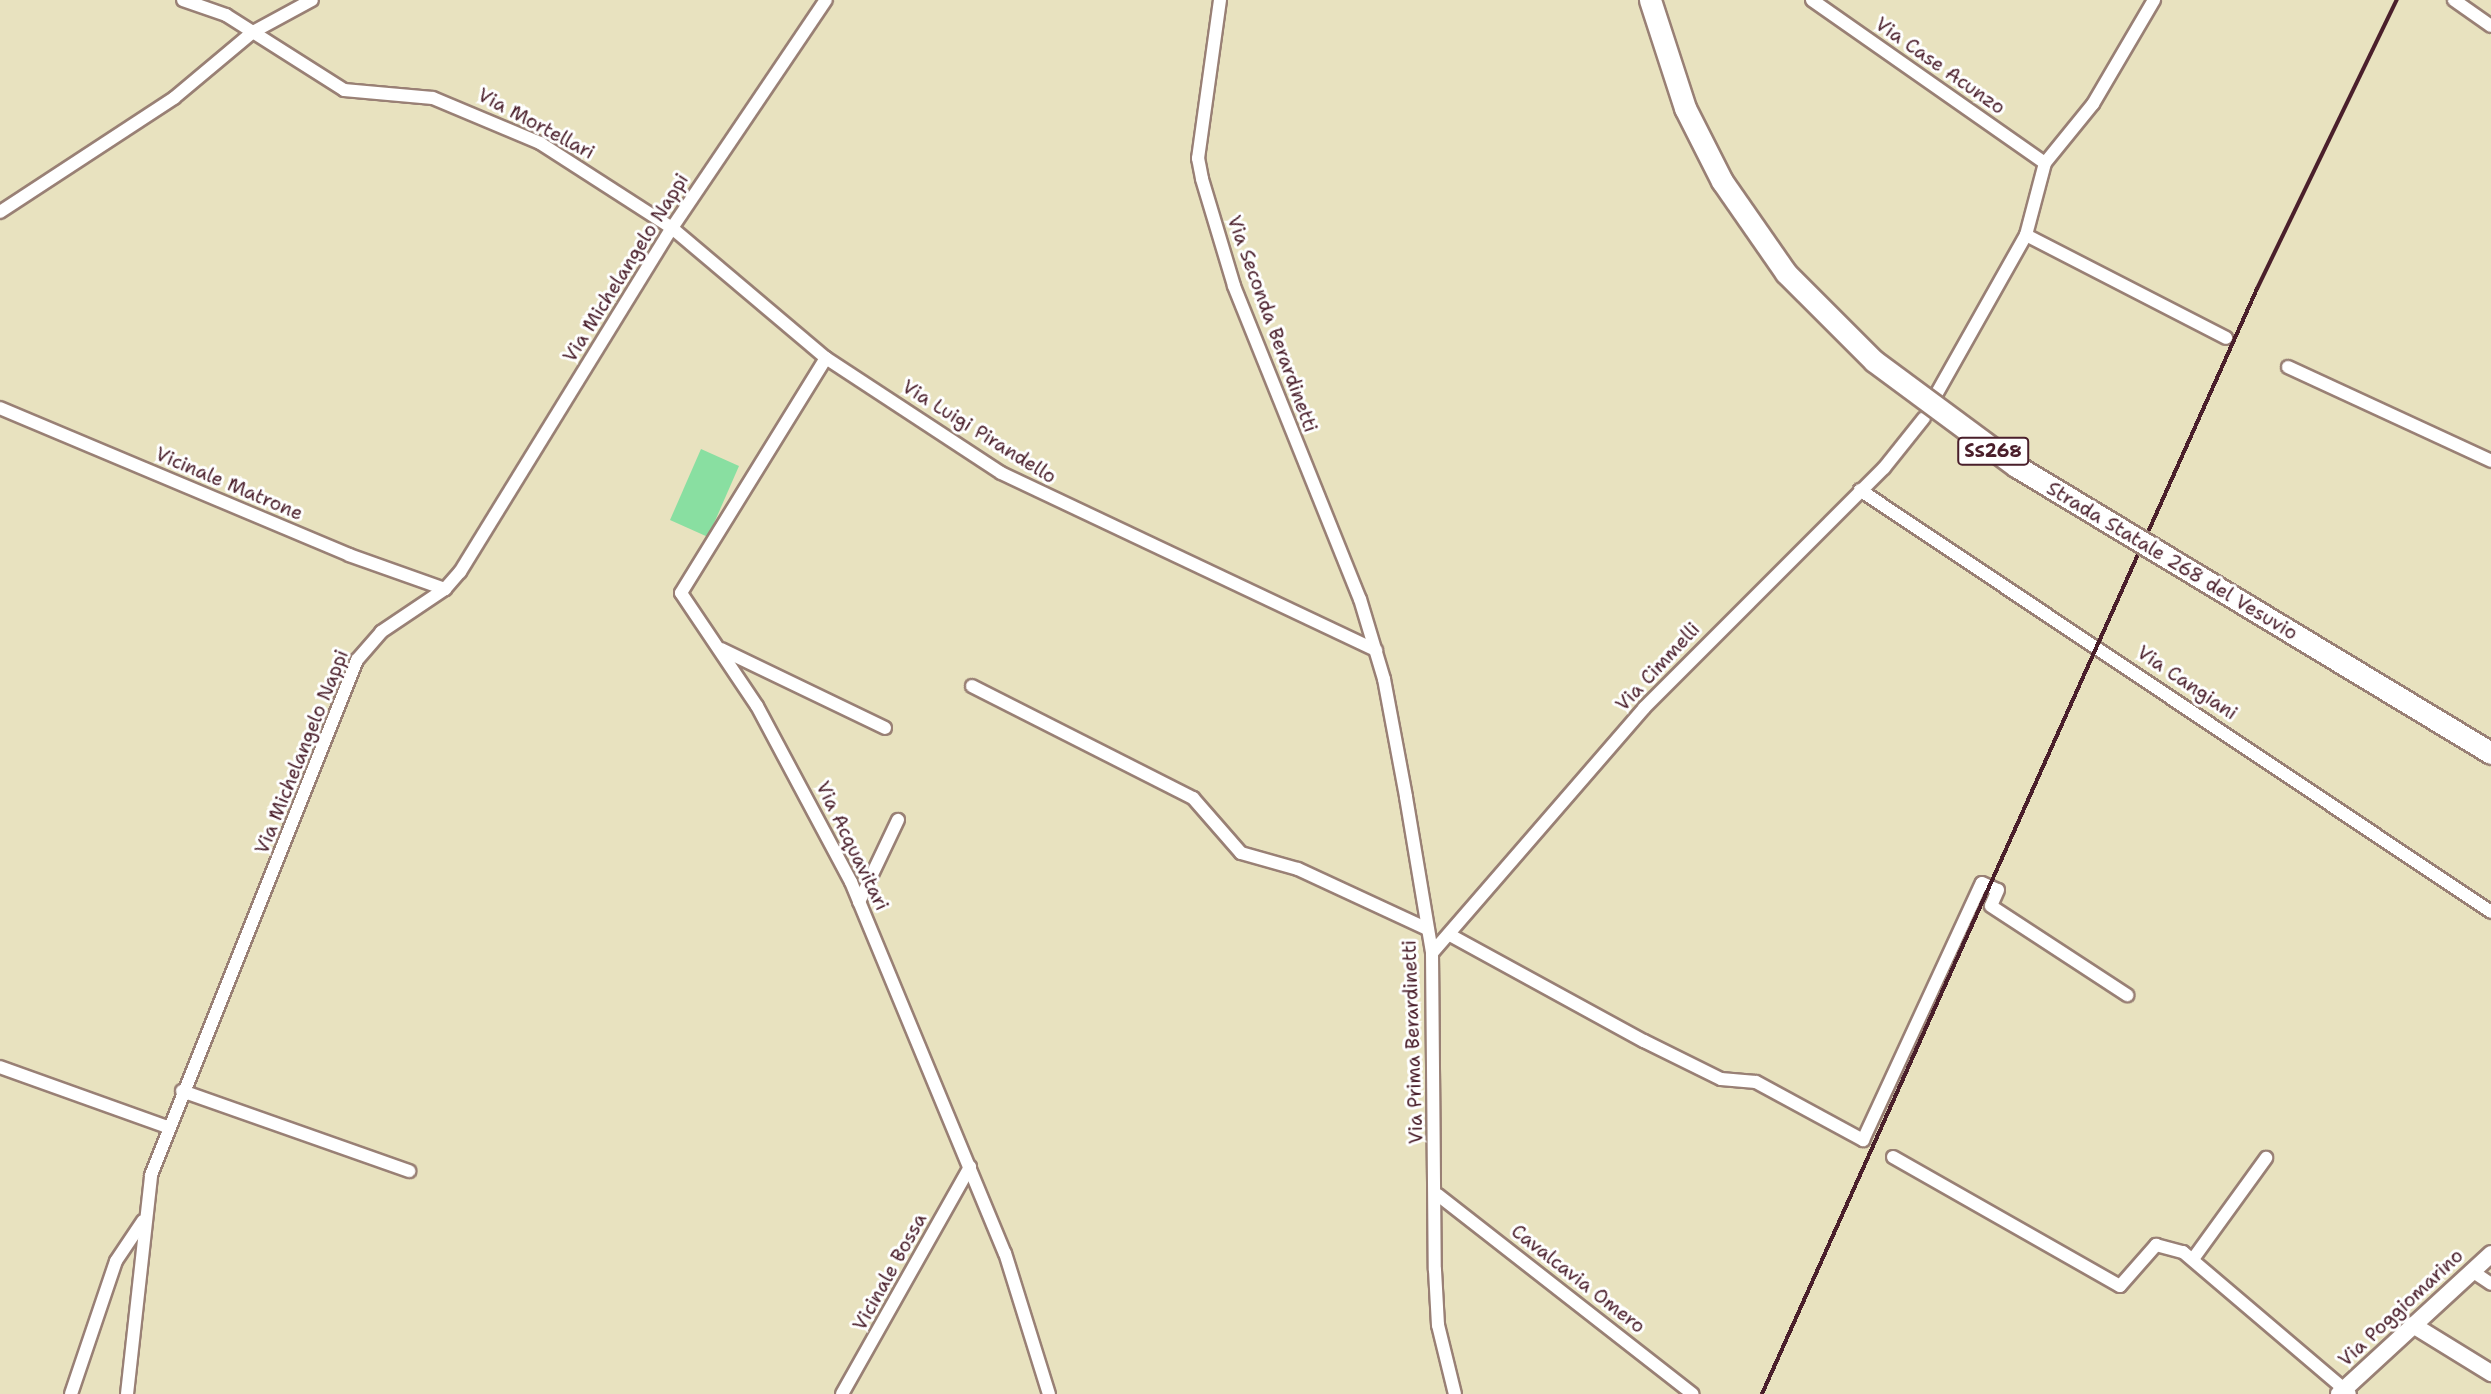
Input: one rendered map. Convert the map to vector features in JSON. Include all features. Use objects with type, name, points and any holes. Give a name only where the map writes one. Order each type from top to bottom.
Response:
[{"type":"highway","name":"Strada Statale 268 del Vesuvio","points":[[1650,0],[1685,108],[1722,181],[1786,273],[1874,361],[2015,466],[2491,753]]},
{"type":"main road","name":"Via Poggiomarino","points":[[2344,1392],[2491,1254]]},
{"type":"main road","points":[[2413,1325],[2491,1373]]},
{"type":"street","points":[[0,212],[174,98],[253,32],[312,0]]},
{"type":"street","name":"Via Michelangelo Nappi","points":[[127,1394],[143,1221],[168,1127],[358,660],[381,632],[445,589],[672,228],[826,0]]},
{"type":"street","name":"Via Seconda Berardinetti","points":[[1220,0],[1198,158],[1202,179],[1234,286],[1376,650]]},
{"type":"street","name":"Via Case Acunzo","points":[[1812,0],[2045,163]]},
{"type":"street","points":[[1937,393],[2026,235],[2045,163],[2093,104],[2154,0]]},
{"type":"street","points":[[2455,0],[2491,26]]},
{"type":"street","name":"Via Mortellari","points":[[190,1],[253,32],[344,90],[433,98],[482,114],[672,228]]},
{"type":"street","name":"Via Luigi Pirandello","points":[[672,228],[827,358],[1044,496],[1376,650]]},
{"type":"street","points":[[2026,235],[2226,338]]},
{"type":"street","name":"Via Acquavitari","points":[[827,358],[684,581],[685,601],[721,649],[859,902],[1005,1253],[1049,1394]]},
{"type":"street","points":[[2288,367],[2491,461]]},
{"type":"street","name":"Vicinale Matrone","points":[[0,408],[349,555],[445,589]]},
{"type":"street","name":"Via Cimmelli","points":[[1432,953],[1644,708],[1860,490],[1924,418]]},
{"type":"street","name":"Via Cangiani","points":[[1860,490],[2490,909]]},
{"type":"street","points":[[721,649],[886,728]]},
{"type":"street","name":"Via Prima Berardinetti","points":[[1376,650],[1432,953],[1438,1325],[1455,1394]]},
{"type":"street","points":[[972,686],[1193,798],[1241,853],[1298,869],[1427,929]]},
{"type":"street","points":[[859,902],[898,820]]},
{"type":"street","points":[[1450,935],[1644,1041],[1721,1079],[1756,1082],[1863,1140],[1982,883],[1998,890],[1992,906],[2127,995]]},
{"type":"street","points":[[0,1067],[168,1127]]},
{"type":"street","points":[[182,1091],[409,1171]]},
{"type":"street","points":[[1893,1157],[2120,1286],[2156,1245],[2167,1244],[2193,1259],[2344,1392]]},
{"type":"street","points":[[2193,1259],[2266,1158]]},
{"type":"street","name":"Vicinale Bossa","points":[[842,1394],[970,1167]]},
{"type":"street","name":"Cavalcavia Omero","points":[[1438,1195],[1693,1394]]},
{"type":"street","points":[[71,1394],[116,1261],[143,1221]]},
{"type":"street","points":[[2472,1271],[2491,1283]]},
{"type":"green space","points":[[701,449],[739,466],[708,537],[670,520]]},
{"type":"railway","points":[[1762,1394],[2257,289],[2397,0]]}]
